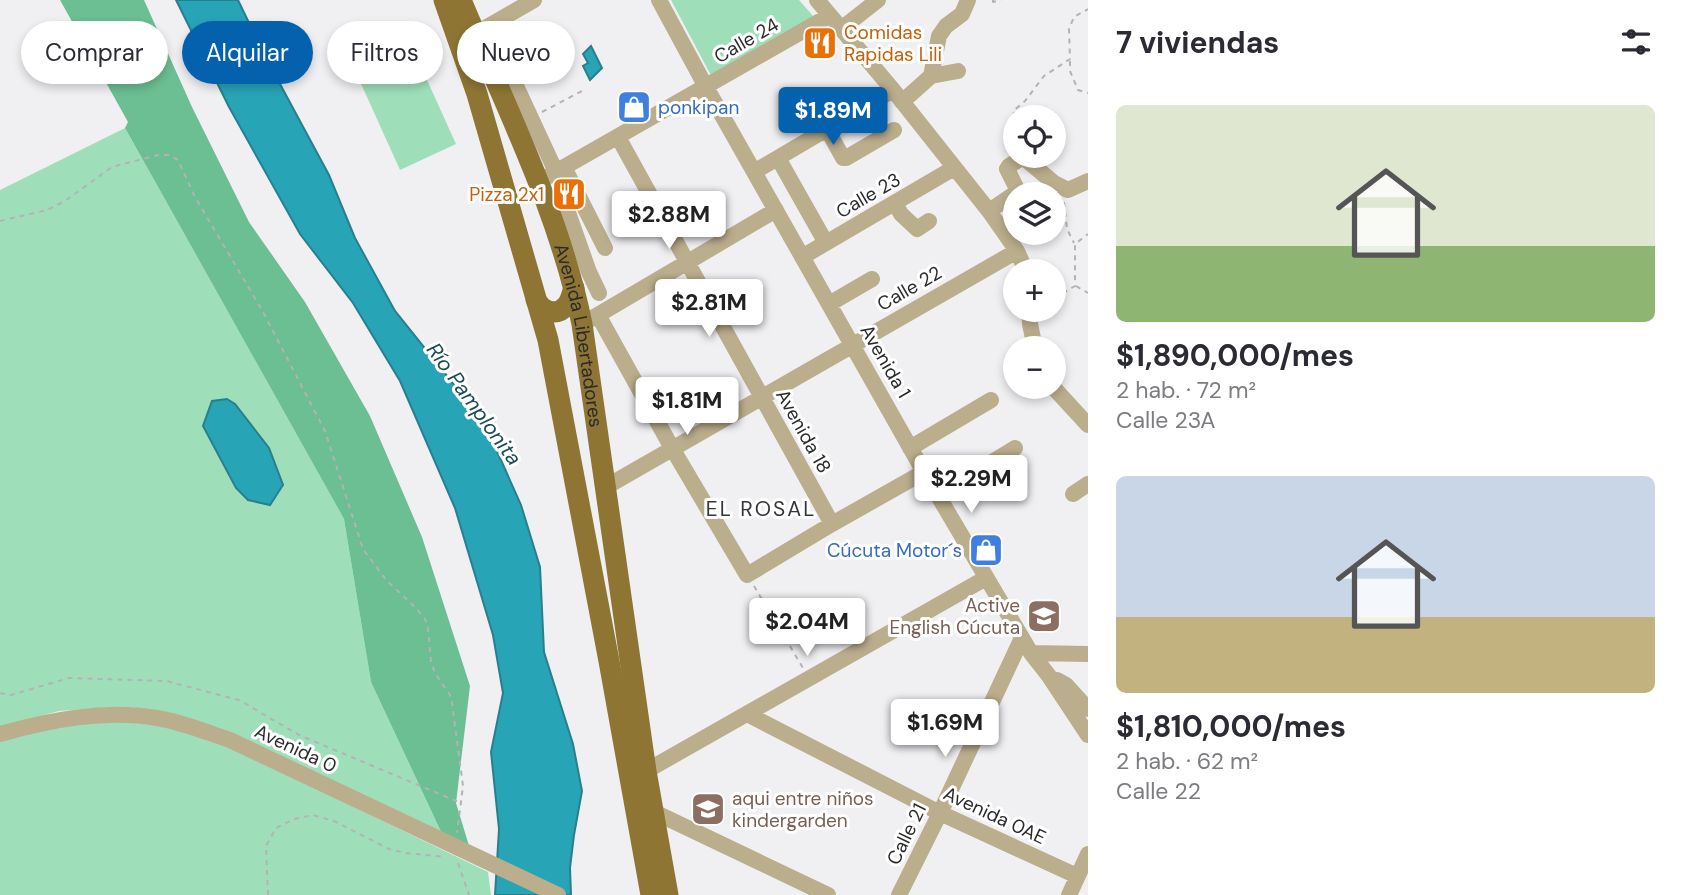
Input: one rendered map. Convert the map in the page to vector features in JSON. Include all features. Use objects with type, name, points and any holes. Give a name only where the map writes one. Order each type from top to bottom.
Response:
[{"type":"main road","name":"Avenida Libertadores","points":[[444,0],[477,93],[548,340],[600,609],[650,895]]},
{"type":"main road","name":"Avenida Libertadores","points":[[461,0],[470,21]]},
{"type":"main road","name":"Avenida Libertadores","points":[[503,84],[553,174],[565,255],[574,288],[590,320],[604,488],[652,811],[668,895]]},
{"type":"main road","points":[[536,300],[542,309],[557,312],[569,303],[574,288]]},
{"type":"main road","points":[[548,340],[562,327],[590,320]]},
{"type":"street","points":[[498,21],[534,0]]},
{"type":"street","name":"Avenida 1","points":[[660,0],[706,87],[924,472],[943,492],[986,578],[1031,653],[1088,735]]},
{"type":"street","points":[[841,29],[878,0]]},
{"type":"street","points":[[931,76],[939,36],[946,26],[962,14],[968,0]]},
{"type":"street","points":[[819,1],[989,211],[1021,259]]},
{"type":"street","name":"Calle 24","points":[[553,174],[829,16]]},
{"type":"street","points":[[754,172],[827,130],[931,76],[958,71]]},
{"type":"street","points":[[515,84],[553,174],[577,195],[605,248]]},
{"type":"street","points":[[827,130],[843,158],[894,130]]},
{"type":"street","name":"Avenida 18","points":[[618,137],[832,524]]},
{"type":"street","points":[[989,211],[1017,192],[1007,169],[1023,157],[1068,190],[1088,181]]},
{"type":"street","points":[[778,158],[826,243]]},
{"type":"street","name":"Calle 23","points":[[802,257],[954,168]]},
{"type":"street","points":[[767,195],[789,180]]},
{"type":"street","points":[[577,195],[566,202],[566,206],[589,272],[600,293]]},
{"type":"street","points":[[895,203],[901,214],[917,229],[929,221]]},
{"type":"street","points":[[776,210],[590,320],[672,448],[747,575],[924,472]]},
{"type":"street","points":[[793,241],[815,225]]},
{"type":"street","name":"Calle 22","points":[[604,488],[1017,251]]},
{"type":"street","points":[[829,304],[872,279]]},
{"type":"street","points":[[1064,399],[1088,424]]},
{"type":"street","points":[[911,448],[991,400]]},
{"type":"street","points":[[943,492],[1015,448]]},
{"type":"street","points":[[1073,494],[1088,484]]},
{"type":"street","points":[[646,771],[986,578]]},
{"type":"street","name":"Calle 21","points":[[899,895],[1022,638]]},
{"type":"street","points":[[1031,653],[1088,654]]},
{"type":"street","points":[[1049,676],[1066,685],[1088,709]]},
{"type":"street","name":"Avenida 0","points":[[0,734],[47,722],[117,714],[158,718],[196,728],[230,740],[454,851],[558,895]]},
{"type":"street","name":"Avenida 0AE","points":[[747,714],[940,813],[1077,876]]},
{"type":"street","points":[[652,811],[828,895]]},
{"type":"street","points":[[1069,895],[1088,853]]},
{"type":"path","points":[[993,0],[1001,0]]},
{"type":"path","points":[[1088,9],[1074,17],[1069,29],[1070,71],[1078,90],[1088,93]]},
{"type":"path","points":[[1020,105],[1044,76],[1070,59]]},
{"type":"path","points":[[531,117],[582,91]]},
{"type":"path","points":[[0,221],[56,206],[112,167],[158,155],[169,155],[178,160],[195,197],[262,310],[325,431],[363,550],[387,581],[425,619],[431,662],[450,695],[452,704],[463,786],[454,851],[469,895]]},
{"type":"path","points":[[1068,190],[1063,203],[1068,229],[1075,244],[1075,286]]},
{"type":"path","points":[[1075,244],[1088,234]]},
{"type":"path","points":[[1075,286],[1088,293]]},
{"type":"path","points":[[1066,291],[1075,286]]},
{"type":"path","points":[[747,575],[809,678]]},
{"type":"path","points":[[0,692],[11,695],[69,678],[166,681],[239,700],[299,734],[461,803]]},
{"type":"path","points":[[268,895],[266,846],[276,828],[294,819],[313,815],[334,821],[389,849],[406,853],[454,851]]},
{"type":"green space","points":[[60,0],[144,0],[153,21],[72,21]]},
{"type":"green space","points":[[671,0],[799,0],[814,17],[715,83]]},
{"type":"green space","points":[[168,54],[249,222],[305,302],[370,416],[422,537],[470,686],[456,803],[470,849],[443,836],[371,682],[344,519],[125,128],[128,122],[107,84],[168,84]]},
{"type":"green space","points":[[361,84],[429,84],[456,144],[400,170]]},
{"type":"green space","points":[[125,128],[344,519],[371,682],[443,836],[180,717],[132,707],[98,708],[59,711],[0,727],[0,190]]},
{"type":"green space","points":[[118,719],[156,724],[228,746],[488,872],[491,895],[0,895],[0,741],[34,730]]},
{"type":"water","points":[[176,0],[238,0],[248,21],[186,21]]},
{"type":"water","points":[[591,46],[602,68],[590,80],[583,66],[588,63],[583,54]]},
{"type":"water","points":[[218,84],[280,84],[329,175],[355,238],[395,311],[484,422],[521,505],[540,567],[544,652],[573,744],[582,791],[570,868],[571,895],[495,895],[499,829],[491,752],[503,693],[493,635],[455,508],[400,381],[353,303],[300,234]]},
{"type":"water","points":[[227,399],[235,404],[269,448],[283,485],[270,505],[248,500],[236,488],[203,426],[212,401]]},
{"type":"place","name":"Comidas Rapidas Lili","points":[[820,43]]},
{"type":"place","name":"ponkipan","points":[[634,107]]},
{"type":"place","name":"Pizza 2x1","points":[[569,194]]},
{"type":"place","name":"Cúcuta Motor´s","points":[[986,550]]},
{"type":"place","name":"Active English Cúcuta","points":[[1044,616]]},
{"type":"place","name":"aqui entre niños kindergarden","points":[[708,809]]},
{"type":"district","name":"EL ROSAL","points":[[761,509]]},
{"type":"water label","name":"Río Pamplonita","points":[[474,404]]}]
